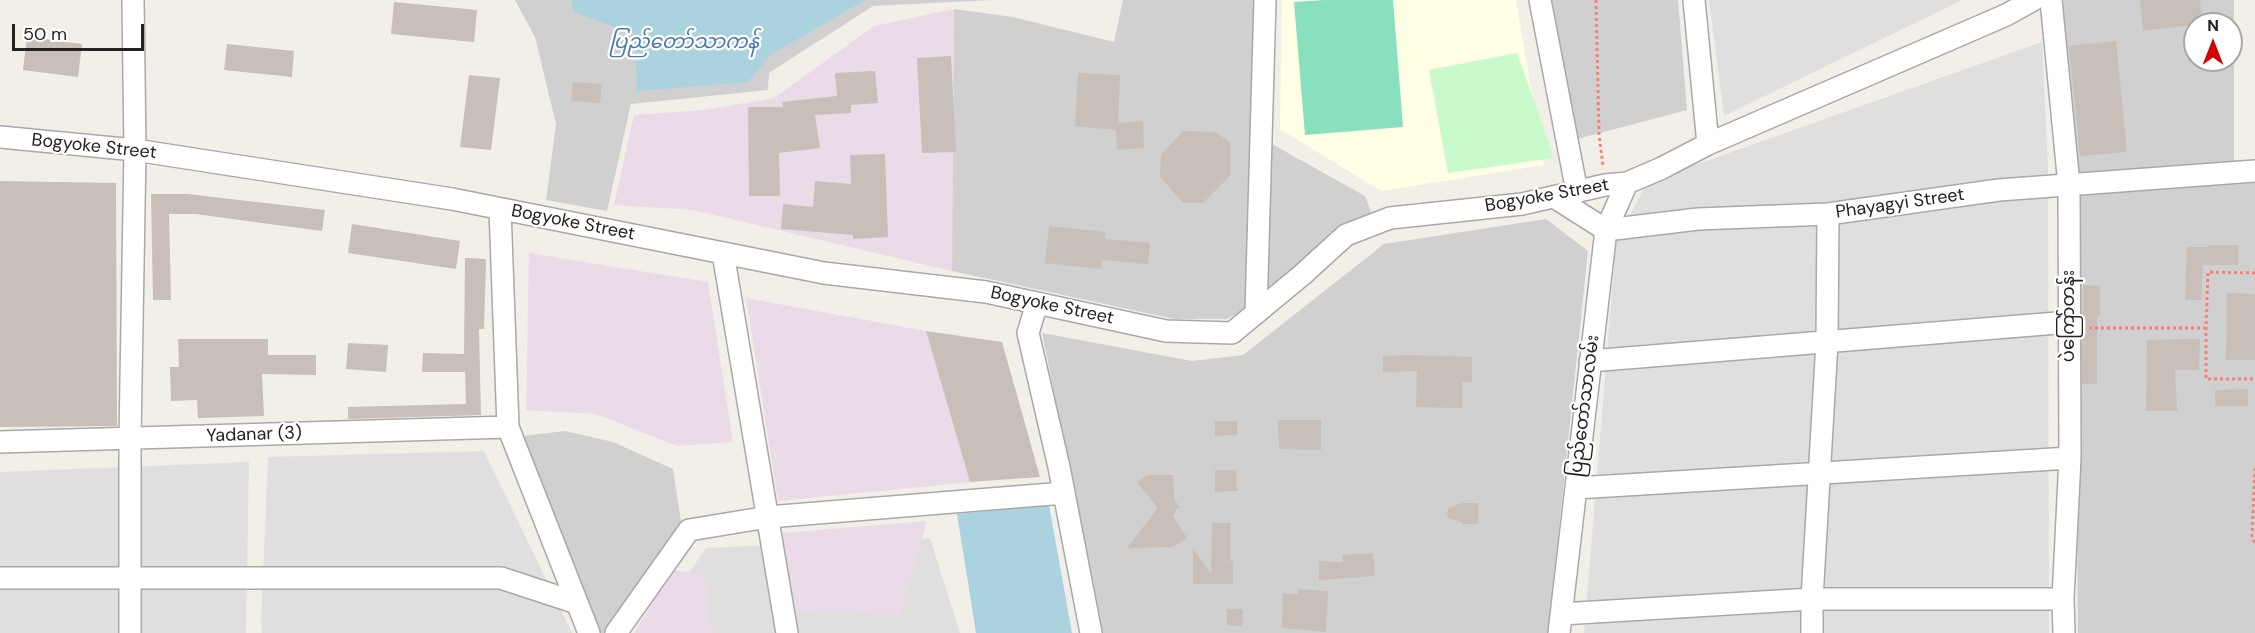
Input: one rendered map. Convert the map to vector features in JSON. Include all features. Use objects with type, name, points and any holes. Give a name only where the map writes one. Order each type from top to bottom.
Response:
[{"type":"street","points":[[130,633],[130,438],[135,150],[133,0]]},
{"type":"street","points":[[1256,313],[1265,0]]},
{"type":"street","points":[[1540,0],[1577,192]]},
{"type":"street","points":[[1694,0],[1708,144]]},
{"type":"street","name":"Bogyoke Street","points":[[0,137],[135,150],[452,199],[824,273],[986,292],[1166,330],[1232,333],[1346,235],[1390,218],[1522,204],[1605,185],[1627,183],[1708,144],[2006,15],[2033,0]]},
{"type":"street","name":"ပဲကြော်တန်း","points":[[2051,0],[2069,185],[2074,325],[2063,599],[2064,633]]},
{"type":"street","name":"Phayagyi Street","points":[[1606,230],[1698,219],[1828,214],[2000,190],[2255,171]]},
{"type":"street","name":"ပြည်တော်သာလမ်း","points":[[1560,624],[1606,230],[1627,183]]},
{"type":"street","points":[[1554,197],[1606,230]]},
{"type":"street","points":[[500,208],[508,427],[589,633]]},
{"type":"street","points":[[1812,633],[1812,598],[1827,342],[1828,214]]},
{"type":"street","points":[[723,253],[787,633]]},
{"type":"street","points":[[1037,303],[1028,333],[1064,493],[1091,633]]},
{"type":"street","points":[[1590,361],[2074,325]]},
{"type":"street","name":"Yadanar (3)","points":[[0,442],[508,427]]},
{"type":"street","points":[[1576,488],[2070,458]]},
{"type":"street","points":[[616,633],[689,530],[768,517],[1064,493]]},
{"type":"street","points":[[0,578],[501,578],[577,603]]},
{"type":"street","points":[[1560,624],[1812,598],[2063,599]]},
{"type":"path","points":[[1596,0],[1599,135],[1605,185]]},
{"type":"path","points":[[2255,273],[2208,272],[2206,328],[2206,379],[2255,379]]},
{"type":"path","points":[[2074,325],[2206,328]]},
{"type":"path","points":[[2255,468],[2252,536],[2255,544]]},
{"type":"shaded area","points":[[515,0],[992,0],[873,6],[769,73],[768,90],[631,104],[607,211],[546,200],[556,124],[535,37]]},
{"type":"shaded area","points":[[1123,0],[1254,0],[1254,134],[1365,196],[1373,217],[1248,308],[1227,319],[1174,319],[952,271],[954,9],[1013,17],[1114,42]]},
{"type":"shaded area","points":[[1282,0],[1516,0],[1544,165],[1381,191],[1280,129]]},
{"type":"shaded area","points":[[1552,0],[1678,0],[1687,110],[1577,139]]},
{"type":"shaded area","points":[[1709,0],[1962,0],[1724,116]]},
{"type":"shaded area","points":[[2057,0],[2234,0],[2234,12],[2183,12],[2183,72],[2234,72],[2234,183],[2255,182],[2255,633],[2078,633],[2076,418]]},
{"type":"shaded area","points":[[954,9],[952,271],[693,210],[614,205],[634,115],[704,110],[774,98],[874,26]]},
{"type":"shaded area","points":[[2042,42],[2048,165],[2049,633],[1584,633],[1616,243],[1647,182]]},
{"type":"shaded area","points":[[1546,219],[1588,251],[1548,633],[1103,633],[1042,333],[1192,361],[1243,355],[1384,244]]},
{"type":"shaded area","points":[[529,253],[708,282],[733,442],[677,446],[596,414],[526,410]]},
{"type":"shaded area","points":[[746,298],[926,331],[970,482],[778,501]]},
{"type":"shaded area","points":[[565,431],[613,442],[673,469],[682,527],[604,633],[599,633],[523,436]]},
{"type":"shaded area","points":[[484,451],[572,633],[262,633],[268,457]]},
{"type":"shaded area","points":[[249,462],[246,633],[0,633],[0,472]]},
{"type":"shaded area","points":[[927,521],[900,615],[794,612],[781,533]]},
{"type":"shaded area","points":[[930,538],[960,633],[647,633],[706,548]]},
{"type":"shaded area","points":[[672,570],[705,574],[711,633],[634,633]]},
{"type":"green space","points":[[1393,0],[1403,127],[1305,135],[1294,2]]},
{"type":"green space","points":[[1517,53],[1554,158],[1448,173],[1429,70]]},
{"type":"water","name":"ပြည်တော်သာကန်","points":[[572,0],[865,0],[770,55],[748,82],[637,91],[635,34],[573,12]]},
{"type":"water","points":[[1049,505],[1072,633],[976,633],[957,514]]},
{"type":"building","points":[[2140,0],[2200,0],[2201,12],[2183,12],[2183,26],[2143,31]]},
{"type":"building","points":[[394,2],[477,10],[474,42],[391,34]]},
{"type":"building","points":[[27,37],[82,44],[78,77],[23,70]]},
{"type":"building","points":[[2116,41],[2127,152],[2080,156],[2069,46]]},
{"type":"building","points":[[227,44],[294,51],[292,77],[224,70]]},
{"type":"building","points":[[951,56],[956,152],[922,153],[917,58]]},
{"type":"building","points":[[875,71],[878,103],[851,105],[851,113],[815,115],[820,148],[779,153],[780,196],[749,196],[748,107],[783,107],[782,102],[837,96],[835,73]]},
{"type":"building","points":[[1078,73],[1120,75],[1118,123],[1143,121],[1144,148],[1117,150],[1116,130],[1075,126]]},
{"type":"building","points":[[469,75],[500,78],[491,150],[460,147]]},
{"type":"building","points":[[573,82],[602,84],[600,103],[571,101]]},
{"type":"building","points":[[1183,131],[1216,132],[1230,143],[1230,176],[1203,203],[1183,203],[1160,177],[1161,155]]},
{"type":"building","points":[[885,154],[888,237],[853,239],[853,235],[781,229],[783,204],[813,207],[815,181],[851,184],[850,155]]},
{"type":"building","points":[[0,181],[116,183],[117,426],[0,427]]},
{"type":"building","points":[[151,194],[188,194],[325,210],[322,231],[195,214],[169,214],[171,300],[153,300]]},
{"type":"building","points":[[352,224],[460,241],[456,269],[348,253]]},
{"type":"building","points":[[1049,226],[1105,232],[1105,239],[1150,243],[1148,264],[1102,260],[1101,269],[1045,263]]},
{"type":"building","points":[[2208,245],[2238,245],[2238,265],[2203,265],[2201,300],[2185,300],[2187,247],[2208,247]]},
{"type":"building","points":[[465,258],[486,259],[484,329],[479,329],[481,415],[348,419],[348,407],[466,404],[465,372],[422,372],[423,353],[464,354]]},
{"type":"building","points":[[2083,285],[2100,286],[2100,316],[2097,316],[2097,384],[2082,384]]},
{"type":"building","points":[[2227,293],[2255,294],[2255,360],[2226,360]]},
{"type":"building","points":[[926,331],[1002,342],[1040,477],[970,482]]},
{"type":"building","points":[[178,339],[268,339],[268,355],[316,355],[316,375],[262,374],[264,416],[198,418],[197,400],[171,401],[170,367],[179,367]]},
{"type":"building","points":[[2200,339],[2199,370],[2175,370],[2177,411],[2146,411],[2147,340]]},
{"type":"building","points":[[348,343],[388,345],[386,372],[346,369]]},
{"type":"building","points":[[1383,356],[1472,357],[1472,382],[1462,382],[1462,408],[1416,407],[1417,371],[1383,372]]},
{"type":"building","points":[[2248,389],[2248,406],[2215,406],[2215,390]]},
{"type":"building","points":[[1278,420],[1321,420],[1321,450],[1279,449]]},
{"type":"building","points":[[1215,421],[1237,421],[1237,435],[1215,436]]},
{"type":"building","points":[[1215,470],[1236,470],[1237,491],[1215,492]]},
{"type":"building","points":[[1147,475],[1173,475],[1174,499],[1180,508],[1177,508],[1173,517],[1187,538],[1173,547],[1127,548],[1158,508],[1137,482]]},
{"type":"building","points":[[1462,503],[1478,503],[1478,524],[1462,524],[1462,522],[1448,518],[1449,508]]},
{"type":"building","points":[[1212,523],[1230,523],[1230,561],[1233,561],[1233,584],[1193,584],[1193,548],[1211,574]]},
{"type":"building","points":[[1373,553],[1375,576],[1319,580],[1319,561],[1343,562],[1342,555]]},
{"type":"building","points":[[1298,589],[1328,591],[1326,632],[1282,628],[1283,594],[1298,594]]},
{"type":"building","points":[[1227,609],[1243,609],[1242,626],[1227,625]]}]
